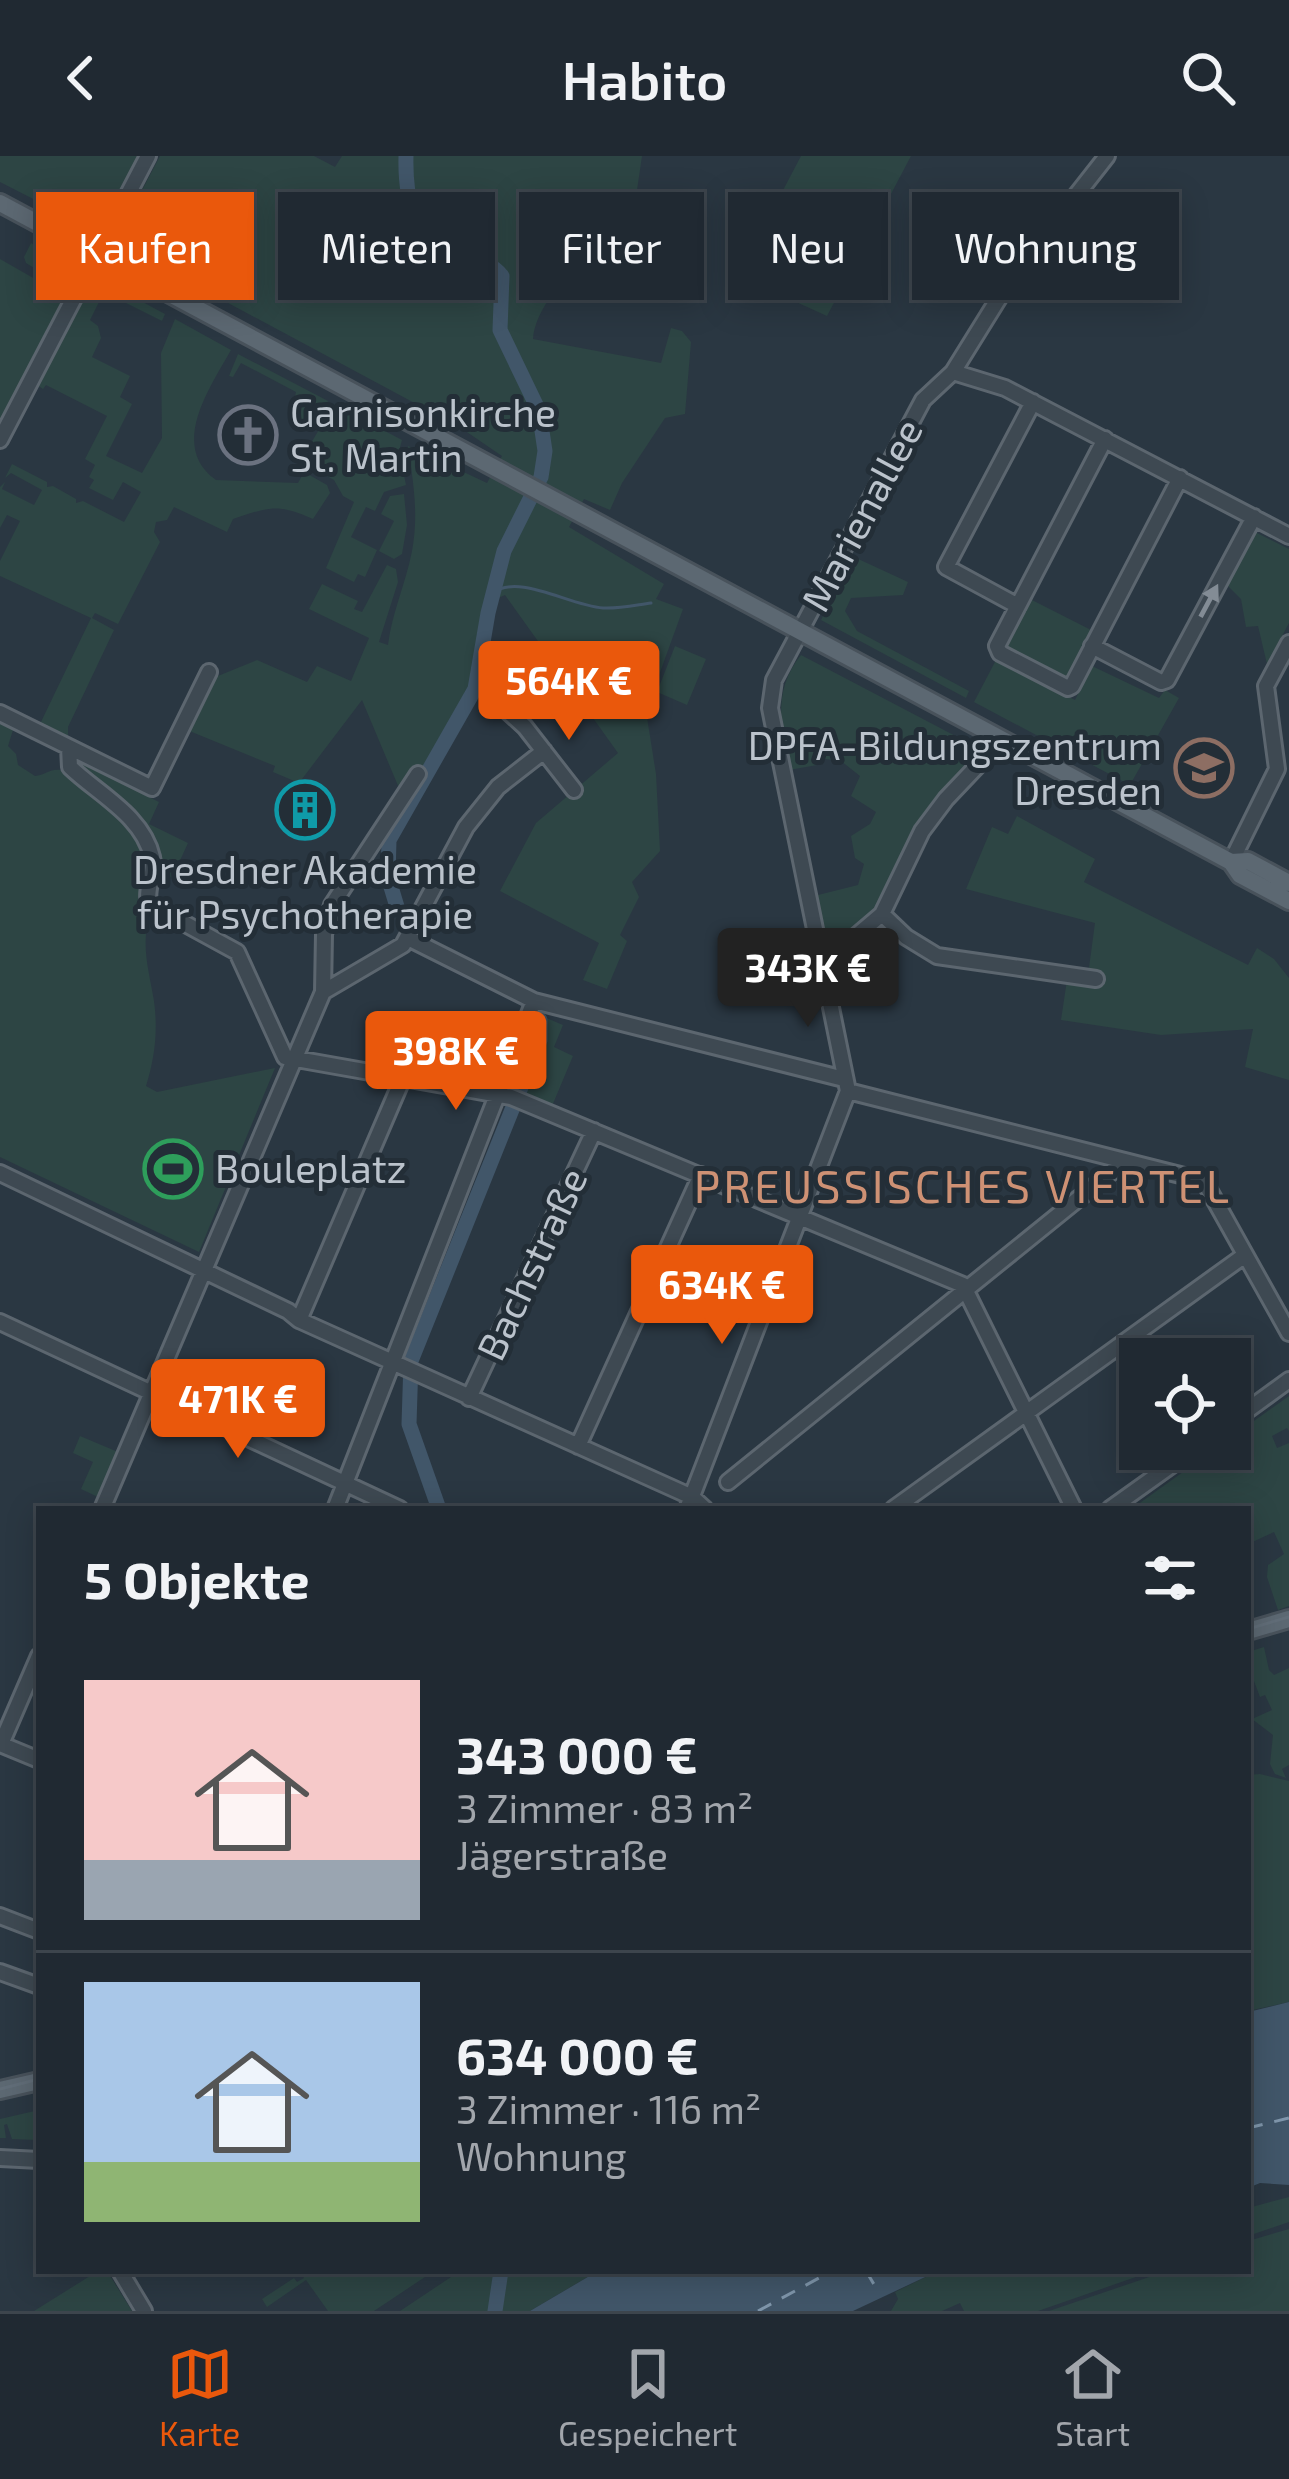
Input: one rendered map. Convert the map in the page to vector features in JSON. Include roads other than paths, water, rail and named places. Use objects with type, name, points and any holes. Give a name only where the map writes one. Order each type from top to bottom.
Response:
[{"type":"main road","points":[[0,203],[36,222]]},
{"type":"main road","points":[[182,300],[585,518],[795,640],[820,643],[1231,862],[1240,875],[1289,902]]},
{"type":"main road","points":[[1231,862],[1248,861],[1289,883]]},
{"type":"main road","points":[[1251,1630],[1289,1619]]},
{"type":"main road","points":[[0,2090],[36,2082]]},
{"type":"street","points":[[129,192],[148,156]]},
{"type":"street","name":"Marienallee","points":[[846,1085],[770,708],[774,680],[923,400],[953,372],[1012,277],[1107,156]]},
{"type":"street","points":[[0,440],[73,300]]},
{"type":"street","points":[[953,372],[1005,388],[1289,536]]},
{"type":"street","points":[[1018,606],[946,567],[1033,402]]},
{"type":"street","points":[[1105,439],[997,646],[1000,652],[1067,688],[1180,478]]},
{"type":"street","points":[[1092,646],[1161,682],[1167,680],[1254,517]]},
{"type":"street","points":[[1231,862],[1277,770],[1266,686],[1289,644]]},
{"type":"street","points":[[0,713],[152,788],[209,672]]},
{"type":"street","points":[[493,697],[525,727],[574,790]]},
{"type":"street","points":[[819,957],[836,954],[882,914],[922,831],[1003,740]]},
{"type":"street","points":[[69,747],[70,767],[132,819],[144,836],[154,860],[149,904],[237,952],[282,1055],[294,1062],[509,1098],[963,1285],[1073,1506]]},
{"type":"street","points":[[323,992],[403,945],[477,813],[498,787],[544,751]]},
{"type":"street","points":[[104,1506],[323,992],[323,934],[332,905],[418,774]]},
{"type":"street","points":[[882,914],[906,937],[937,956],[1096,979]]},
{"type":"street","points":[[408,938],[534,1001],[1204,1181],[1289,1333]]},
{"type":"street","points":[[336,1506],[404,1368],[509,1098],[534,1001]]},
{"type":"street","points":[[299,1320],[402,1080]]},
{"type":"street","points":[[0,1173],[299,1320],[578,1446],[690,1503],[846,1085]]},
{"type":"street","name":"Bachstraße","points":[[470,1398],[594,1131]]},
{"type":"street","points":[[728,1482],[1125,1161]]},
{"type":"street","points":[[578,1446],[701,1175]]},
{"type":"street","points":[[897,1506],[1245,1255]]},
{"type":"street","points":[[0,1322],[394,1506]]},
{"type":"street","points":[[1251,1408],[1289,1380]]},
{"type":"street","points":[[1115,1506],[1165,1470]]},
{"type":"street","points":[[36,1663],[2,1740],[36,1758]]},
{"type":"street","points":[[0,1916],[36,1930]]},
{"type":"street","points":[[0,1972],[36,1985]]},
{"type":"street","points":[[0,2158],[36,2160]]},
{"type":"street","points":[[121,2274],[144,2311]]},
{"type":"water","points":[[1289,2002],[1289,2185],[1251,2187],[1251,2011]]},
{"type":"water","points":[[593,2274],[932,2274],[853,2311],[530,2311]]},
{"type":"waterway","points":[[398,910],[388,877],[389,840],[475,689],[504,551],[541,477],[545,451],[539,411],[500,330],[502,276],[485,263],[451,253],[427,236],[409,199],[406,156]]},
{"type":"waterway","points":[[492,593],[516,586],[603,608],[651,603]]},
{"type":"waterway","points":[[438,1506],[409,1424],[411,1361],[540,1040],[540,1020]]},
{"type":"waterway","points":[[495,2311],[501,2274]]},
{"type":"tram line","points":[[1251,1628],[1289,1617]]},
{"type":"tram line","points":[[0,2089],[36,2080]]},
{"type":"place","name":"Garnisonkirche St. Martin","points":[[248,435]]},
{"type":"place","name":"DPFA-Bildungszentrum Dresden","points":[[1204,768]]},
{"type":"place","name":"Dresdner Akademie für Psychotherapie","points":[[305,810]]},
{"type":"place","name":"Bouleplatz","points":[[173,1169]]},
{"type":"district","name":"PREUSSISCHES VIERTEL","points":[[963,1187]]}]
